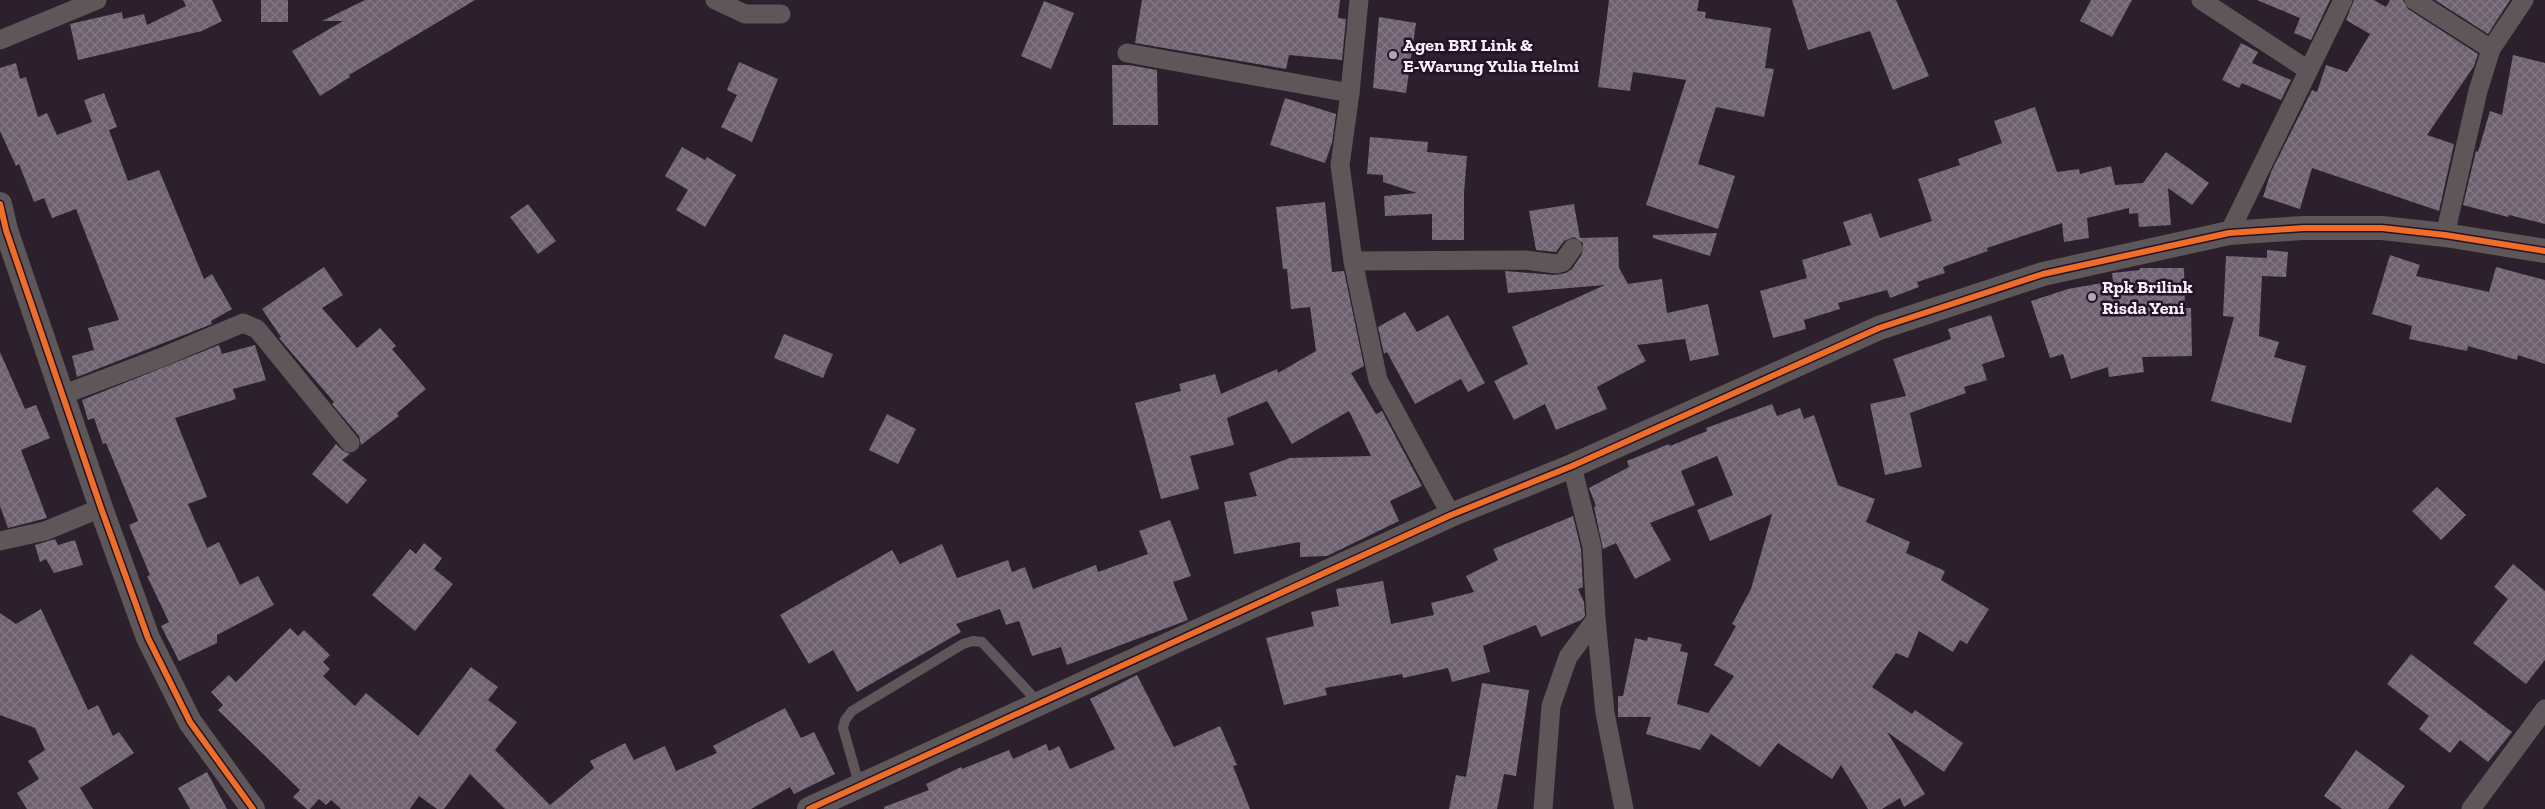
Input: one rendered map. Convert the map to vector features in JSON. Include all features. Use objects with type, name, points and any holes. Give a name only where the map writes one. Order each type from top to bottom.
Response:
[{"type":"street","points":[[0,40],[98,0]]},
{"type":"street","points":[[715,0],[745,14],[781,14]]},
{"type":"street","points":[[1359,0],[1350,93],[1340,165],[1353,261],[1378,380],[1451,515]]},
{"type":"street","points":[[2201,0],[2308,70]]},
{"type":"street","points":[[2229,233],[2343,0]]},
{"type":"street","points":[[2414,0],[2492,49]]},
{"type":"street","points":[[2445,235],[2478,91],[2492,49],[2524,0]]},
{"type":"street","points":[[1128,53],[1350,93]]},
{"type":"street","points":[[0,204],[6,230],[62,395],[148,638],[190,722],[253,809]]},
{"type":"street","points":[[809,809],[1038,702],[1451,515],[1572,466],[1879,328],[2043,274],[2229,233],[2303,228],[2382,228],[2445,235],[2545,251]]},
{"type":"street","points":[[1353,261],[1525,260],[1556,264],[1563,262],[1573,248]]},
{"type":"street","points":[[62,395],[160,358],[243,323],[257,329],[350,443]]},
{"type":"street","points":[[1572,466],[1592,547],[1596,619],[1605,713],[1624,809]]},
{"type":"street","points":[[0,541],[45,531],[101,508]]},
{"type":"street","points":[[1542,809],[1552,706],[1568,657],[1596,619]]},
{"type":"street","points":[[2471,809],[2545,709]]},
{"type":"lane","points":[[859,784],[843,728],[845,720],[852,711],[963,644],[973,640],[982,642],[1038,702]]},
{"type":"building","points":[[183,0],[212,0],[222,21],[202,31],[78,60],[70,24],[122,12],[123,19],[144,14],[147,25],[186,6]]},
{"type":"building","points":[[261,0],[288,0],[288,22],[261,22]]},
{"type":"building","points":[[365,0],[475,0],[349,75],[350,77],[320,96],[292,51],[343,21],[322,21]]},
{"type":"building","points":[[1142,0],[1340,0],[1338,18],[1346,19],[1342,60],[1289,55],[1286,69],[1135,43]]},
{"type":"building","points":[[1609,0],[1699,0],[1697,11],[1706,12],[1705,18],[1771,28],[1765,68],[1774,69],[1764,117],[1716,107],[1698,164],[1735,176],[1718,229],[1646,205],[1686,80],[1633,72],[1630,91],[1598,87]]},
{"type":"building","points":[[1792,0],[1896,0],[1929,76],[1893,90],[1870,31],[1808,50]]},
{"type":"building","points":[[2091,0],[2132,0],[2112,37],[2080,21]]},
{"type":"building","points":[[2257,0],[2330,0],[2311,40],[2294,33],[2300,18]]},
{"type":"building","points":[[2354,0],[2374,0],[2386,7],[2390,0],[2403,0],[2408,9],[2478,54],[2474,66],[2427,135],[2454,144],[2439,211],[2312,168],[2300,209],[2263,197],[2271,172],[2312,90],[2317,92],[2326,65],[2347,72],[2370,34],[2346,20]]},
{"type":"building","points":[[2435,0],[2510,0],[2488,34]]},
{"type":"building","points":[[1044,1],[1074,13],[1051,69],[1021,56]]},
{"type":"building","name":"Agen BRI Link & E-Warung Yulia Helmi","points":[[1379,17],[1416,23],[1406,93],[1373,88]]},
{"type":"building","points":[[2241,43],[2258,52],[2252,63],[2291,80],[2281,100],[2242,83],[2239,88],[2222,80]]},
{"type":"building","points":[[2513,55],[2545,63],[2545,224],[2509,215],[2508,217],[2463,205],[2476,151],[2478,152],[2490,111],[2502,115]]},
{"type":"building","points":[[739,62],[778,79],[752,142],[721,127],[737,95],[727,90]]},
{"type":"building","points":[[16,63],[20,79],[26,77],[38,117],[47,113],[57,135],[92,122],[84,100],[104,93],[117,127],[109,130],[128,181],[159,170],[204,279],[212,274],[232,309],[211,321],[212,324],[77,377],[72,356],[94,350],[88,328],[119,320],[76,209],[52,218],[44,198],[34,202],[19,164],[16,166],[0,131],[0,68]]},
{"type":"building","points":[[1112,65],[1129,65],[1157,70],[1158,125],[1113,125]]},
{"type":"building","points":[[1285,98],[1336,114],[1332,143],[1325,163],[1270,145]]},
{"type":"building","points":[[2035,107],[2057,172],[2079,169],[2080,174],[2111,166],[2115,185],[2143,183],[2166,152],[2209,183],[2192,205],[2168,188],[2171,225],[2139,227],[2138,213],[2129,214],[2129,208],[2087,218],[2089,238],[2064,242],[2062,223],[1987,248],[1988,251],[1943,267],[1945,273],[1917,282],[1919,287],[1890,298],[1887,290],[1838,303],[1840,309],[1804,320],[1806,329],[1773,338],[1760,291],[1807,278],[1802,260],[1851,245],[1843,222],[1871,213],[1880,238],[1932,221],[1918,179],[1960,165],[1958,159],[2002,143],[1994,121]]},
{"type":"building","points":[[1370,137],[1428,142],[1427,152],[1467,156],[1464,193],[1464,240],[1432,240],[1432,214],[1385,216],[1384,196],[1417,193],[1383,182],[1383,175],[1367,174]]},
{"type":"building","points":[[682,147],[705,160],[707,157],[736,175],[705,227],[676,210],[688,190],[665,176]]},
{"type":"building","points":[[1325,202],[1332,272],[1344,271],[1364,366],[1351,373],[1376,414],[1382,411],[1422,486],[1390,501],[1399,521],[1327,556],[1300,557],[1300,542],[1234,554],[1224,502],[1257,496],[1249,473],[1290,458],[1371,456],[1349,411],[1292,444],[1267,401],[1227,418],[1234,445],[1190,456],[1199,489],[1161,499],[1135,403],[1181,391],[1179,384],[1215,374],[1221,394],[1277,369],[1278,373],[1316,351],[1310,307],[1291,309],[1287,269],[1283,269],[1276,207]]},
{"type":"building","points":[[528,204],[556,241],[538,254],[510,217]]},
{"type":"building","points":[[1574,204],[1580,238],[1618,237],[1619,268],[1628,284],[1662,279],[1667,313],[1708,304],[1719,355],[1690,361],[1685,339],[1637,345],[1646,361],[1597,387],[1607,409],[1556,430],[1545,404],[1514,420],[1494,381],[1528,364],[1512,327],[1605,285],[1508,293],[1505,271],[1555,275],[1566,273],[1572,269],[1582,254],[1583,243],[1574,237],[1564,241],[1556,252],[1536,250],[1529,211]]},
{"type":"building","points":[[1717,233],[1710,256],[1653,238],[1653,235]]},
{"type":"building","points":[[2267,250],[2288,252],[2286,277],[2262,276],[2259,336],[2279,342],[2274,357],[2306,366],[2291,423],[2211,401],[2234,317],[2223,316],[2226,256],[2267,258]]},
{"type":"building","points":[[2390,255],[2420,265],[2416,276],[2489,292],[2496,267],[2545,280],[2545,364],[2518,355],[2517,360],[2468,346],[2467,351],[2409,339],[2412,326],[2372,314]]},
{"type":"building","points":[[324,267],[343,295],[322,308],[357,348],[380,328],[396,346],[392,349],[426,389],[397,413],[399,416],[361,445],[359,436],[332,404],[334,402],[279,338],[281,337],[262,309]]},
{"type":"building","points":[[2140,268],[2184,268],[2185,308],[2191,308],[2192,356],[2142,357],[2144,372],[2109,377],[2108,367],[2071,379],[2063,354],[2050,358],[2031,301],[2068,289],[2113,281],[2112,273],[2140,270]]},
{"type":"building","points":[[1405,312],[1417,332],[1448,315],[1485,383],[1468,392],[1461,379],[1415,404],[1387,352],[1384,354],[1378,327]]},
{"type":"building","points":[[1991,315],[2005,357],[1982,364],[1987,380],[1964,387],[1966,393],[1910,413],[1922,467],[1885,475],[1870,404],[1906,396],[1893,359],[1951,339],[1948,329]]},
{"type":"building","points":[[784,334],[833,354],[823,378],[774,358]]},
{"type":"building","points":[[219,345],[222,354],[255,345],[266,380],[233,389],[236,399],[175,418],[207,497],[188,504],[207,548],[219,542],[240,585],[258,576],[274,605],[217,635],[217,643],[179,661],[161,626],[169,622],[147,576],[150,575],[129,525],[138,521],[106,443],[103,444],[94,418],[88,420],[82,400]]},
{"type":"building","points":[[0,352],[25,409],[36,405],[50,438],[21,450],[47,518],[8,528],[0,506]]},
{"type":"building","points":[[1772,404],[1777,416],[1800,408],[1804,419],[1814,415],[1838,485],[1875,499],[1866,522],[1910,542],[1906,553],[1945,571],[1941,580],[1989,609],[1967,644],[1960,640],[1953,652],[1919,631],[1908,658],[1896,653],[1872,687],[1912,714],[1915,710],[1963,743],[1944,772],[1887,732],[1925,794],[1904,807],[1900,798],[1882,809],[1868,809],[1841,765],[1832,779],[1778,743],[1760,767],[1711,734],[1700,750],[1646,734],[1651,717],[1618,717],[1618,696],[1623,696],[1635,638],[1647,641],[1648,637],[1682,644],[1680,651],[1688,653],[1677,704],[1708,713],[1734,676],[1714,665],[1736,626],[1732,624],[1751,589],[1772,514],[1710,541],[1697,510],[1733,495],[1717,456],[1681,471],[1695,505],[1650,523],[1671,560],[1635,579],[1616,543],[1603,549],[1594,507],[1596,506],[1589,488],[1629,467],[1627,461],[1707,431],[1706,428]]},
{"type":"building","points":[[887,414],[916,429],[898,464],[869,450]]},
{"type":"building","points":[[336,444],[350,454],[342,460],[367,480],[347,504],[312,474]]},
{"type":"building","points":[[2437,487],[2466,515],[2441,540],[2412,511]]},
{"type":"building","points":[[1573,516],[1581,549],[1583,587],[1578,589],[1584,602],[1585,616],[1581,620],[1541,637],[1536,625],[1483,646],[1490,672],[1452,682],[1448,668],[1403,678],[1402,674],[1325,688],[1327,695],[1284,705],[1266,638],[1314,626],[1311,612],[1339,606],[1336,589],[1383,581],[1391,624],[1434,615],[1431,603],[1474,592],[1466,576],[1498,560],[1493,549]]},
{"type":"building","points":[[1170,520],[1191,576],[1173,582],[1188,620],[1067,665],[1061,647],[1032,656],[1019,621],[1006,625],[1000,609],[956,624],[961,632],[857,692],[833,650],[809,664],[780,615],[892,550],[900,564],[942,544],[957,578],[1008,560],[1012,572],[1025,567],[1033,589],[1096,565],[1098,572],[1148,554],[1139,531]]},
{"type":"building","points":[[55,539],[58,545],[75,540],[83,565],[54,573],[46,559],[40,562],[35,545]]},
{"type":"building","points":[[424,543],[442,558],[434,569],[453,584],[415,631],[372,595],[410,549],[416,554]]},
{"type":"building","points":[[2513,564],[2545,591],[2545,660],[2526,684],[2473,643],[2508,599],[2494,587]]},
{"type":"building","points":[[41,609],[88,710],[98,705],[113,736],[119,732],[134,753],[80,788],[93,809],[27,809],[17,793],[39,779],[28,761],[45,750],[35,728],[0,715],[0,613],[16,624]]},
{"type":"building","points":[[290,628],[298,636],[304,630],[330,655],[323,662],[330,669],[323,676],[355,706],[366,693],[418,736],[471,667],[498,687],[488,700],[517,722],[495,750],[550,805],[594,768],[590,761],[625,743],[634,760],[665,746],[676,771],[717,753],[713,746],[785,708],[801,738],[814,732],[835,774],[794,794],[790,787],[751,809],[505,809],[470,774],[444,809],[437,809],[419,796],[410,809],[341,809],[331,800],[326,805],[319,799],[310,809],[307,809],[293,797],[300,790],[218,710],[223,705],[211,692],[229,675],[236,682]]},
{"type":"building","points":[[2411,654],[2512,732],[2488,762],[2460,740],[2450,753],[2419,729],[2429,716],[2387,684]]},
{"type":"building","points":[[1137,675],[1174,747],[1220,726],[1237,765],[1233,766],[1250,809],[884,809],[884,807],[929,790],[926,784],[961,767],[962,769],[1009,750],[1013,759],[1046,744],[1049,751],[1059,746],[1070,769],[1115,749],[1090,699]]},
{"type":"building","points":[[1482,683],[1529,690],[1516,776],[1504,774],[1497,809],[1449,809],[1456,775],[1466,777]]},
{"type":"building","points":[[2356,750],[2405,786],[2388,809],[2342,809],[2324,796]]},
{"type":"building","points":[[207,772],[227,809],[190,809],[178,788]]},
{"type":"cycle path","points":[[0,204],[6,230],[101,508],[148,638],[190,722],[253,809]]},
{"type":"cycle path","points":[[809,809],[1451,515],[1572,466],[1879,328],[2043,274],[2229,233],[2303,228],[2382,228],[2445,235],[2545,251]]},
{"type":"place","name":"Agen BRI Link & E-Warung Yulia Helmi","points":[[1393,55]]},
{"type":"place","name":"Rpk Brilink Risda Yeni","points":[[2092,297]]}]
